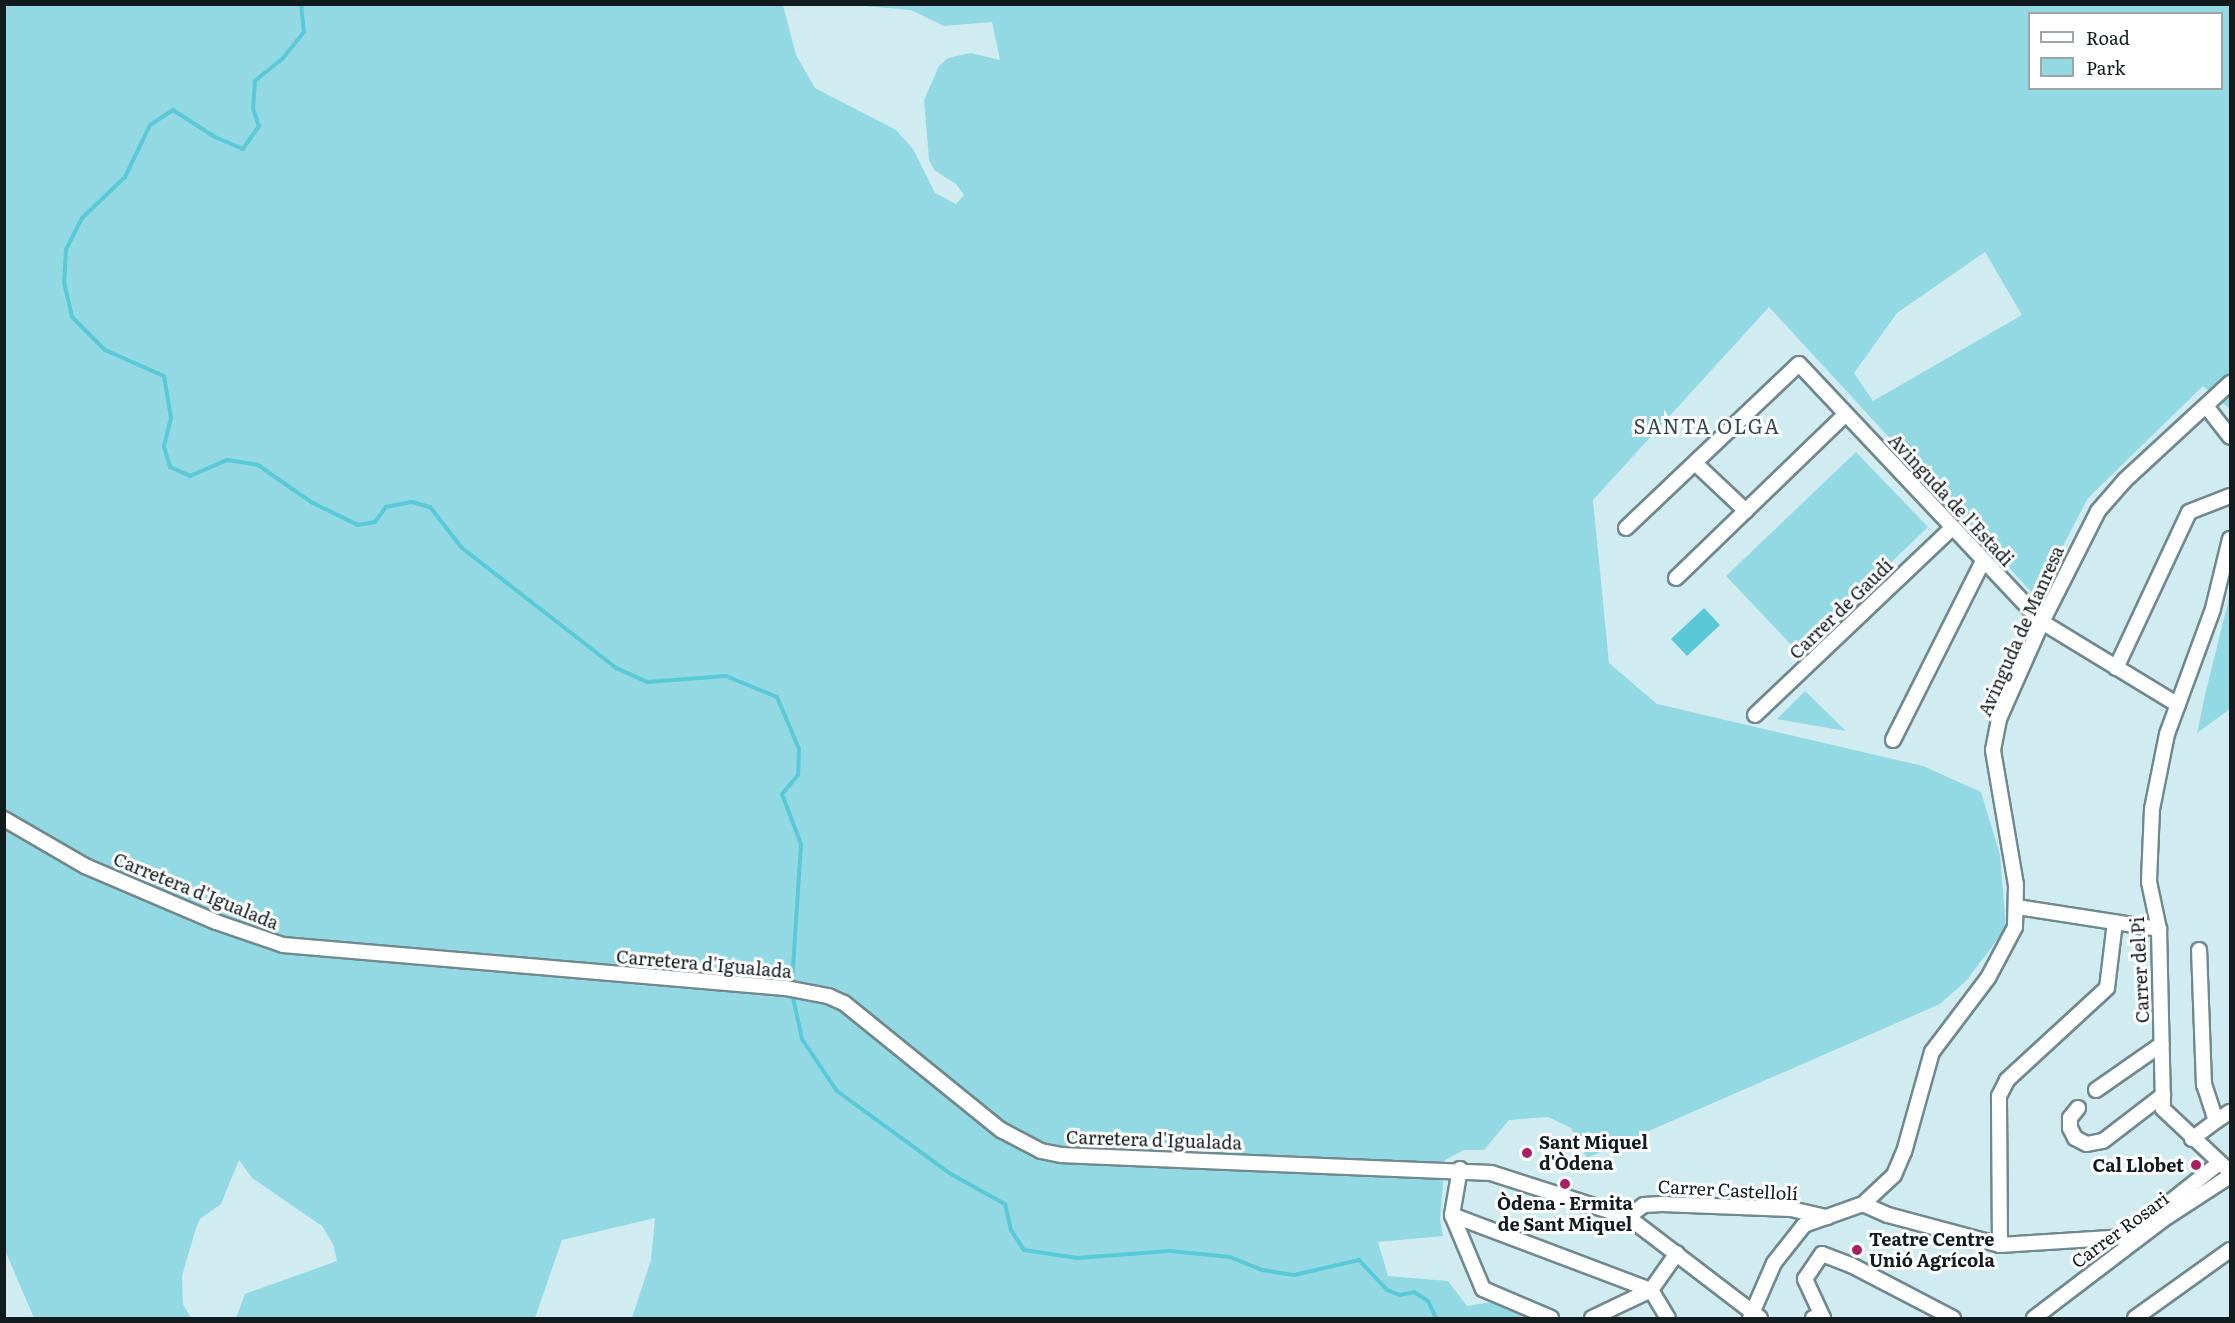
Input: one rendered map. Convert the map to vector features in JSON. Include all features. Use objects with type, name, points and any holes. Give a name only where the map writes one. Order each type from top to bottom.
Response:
[{"type":"street","name":"Avinguda de l'Estadi","points":[[1695,462],[1799,364],[2042,622],[2178,705]]},
{"type":"street","name":"Avinguda de Manresa","points":[[1754,1316],[1788,1242],[1804,1225],[1863,1204],[1894,1175],[1904,1152],[1932,1052],[1988,978],[2014,927],[2017,907],[2012,855],[1992,750],[2000,719],[2042,622],[2098,511],[2125,480],[2230,383]]},
{"type":"street","points":[[2206,406],[2230,437]]},
{"type":"street","points":[[1676,578],[1846,414]]},
{"type":"street","points":[[1626,528],[1695,462],[1746,511]]},
{"type":"street","points":[[2116,668],[2189,512],[2230,496]]},
{"type":"street","name":"Carrer de Gaudí","points":[[1755,715],[1952,528]]},
{"type":"street","name":"Carrer del Pi","points":[[2230,539],[2213,609],[2178,705],[2152,809],[2149,882],[2159,929],[2163,1109],[2230,1174]]},
{"type":"street","points":[[1893,740],[1983,561]]},
{"type":"street","name":"Carretera d'Igualada","points":[[4,819],[86,866],[216,922],[283,945],[792,989],[844,1003],[1001,1130],[1041,1151],[1061,1155],[1460,1168],[1491,1173],[1628,1217],[1677,1252],[1754,1316]]},
{"type":"street","points":[[2017,907],[2159,929]]},
{"type":"street","points":[[2000,1245],[1999,1096],[2007,1080],[2107,988],[2115,922]]},
{"type":"street","points":[[2199,950],[2204,1084],[2216,1121]]},
{"type":"street","points":[[2096,1090],[2162,1044]]},
{"type":"street","points":[[2079,1108],[2070,1118],[2070,1128],[2075,1138],[2087,1144],[2103,1141],[2163,1095]]},
{"type":"street","points":[[2192,1139],[2230,1112]]},
{"type":"street","points":[[1863,1204],[1888,1215],[2000,1245],[2126,1237],[2219,1162]]},
{"type":"street","points":[[1460,1168],[1452,1215],[1483,1289],[1551,1318]]},
{"type":"street","name":"Carrer Rosari","points":[[2034,1318],[2164,1219],[2230,1174]]},
{"type":"street","name":"Carrer Castellolí","points":[[1628,1217],[1644,1205],[1662,1204],[1791,1209],[1829,1217]]},
{"type":"street","points":[[1452,1215],[1650,1290],[1668,1318]]},
{"type":"street","points":[[2135,1318],[2230,1250]]},
{"type":"street","points":[[1592,1318],[1650,1290],[1677,1252]]},
{"type":"street","points":[[1813,1318],[1823,1318],[1805,1278],[1822,1254],[1851,1265],[1953,1318]]},
{"type":"green space","points":[[4,5],[783,5],[796,55],[815,88],[896,130],[913,149],[935,193],[956,204],[964,195],[956,184],[934,170],[929,160],[924,100],[939,66],[948,58],[971,53],[1000,60],[992,22],[944,26],[911,10],[853,5],[2230,5],[2230,409],[2203,386],[2088,498],[2036,597],[1769,307],[1593,500],[1609,663],[1657,704],[1923,766],[1981,792],[2000,855],[2006,928],[1966,981],[1940,1004],[1587,1158],[1571,1128],[1548,1117],[1509,1120],[1484,1150],[1464,1150],[1445,1160],[1440,1219],[1443,1236],[1378,1242],[1388,1276],[1448,1281],[1467,1306],[1492,1302],[1526,1318],[632,1318],[651,1260],[655,1218],[562,1240],[535,1318],[236,1318],[245,1294],[337,1261],[333,1244],[322,1226],[252,1178],[239,1160],[221,1204],[200,1219],[196,1228],[182,1276],[183,1304],[191,1318],[34,1318],[4,1248]],"holes":[[[1985,252],[2022,315],[1873,401],[1854,373],[1897,313]]]},
{"type":"green space","points":[[1856,452],[1928,527],[1798,652],[1726,576]]},
{"type":"green space","points":[[2230,594],[2230,709],[2197,733],[2205,695]]},
{"type":"green space","points":[[1805,691],[1846,731],[1777,719]]},
{"type":"shaded area","points":[[1704,608],[1720,625],[1687,656],[1671,639]]},
{"type":"waterway","points":[[301,4],[304,32],[282,59],[255,81],[253,108],[259,126],[243,149],[215,137],[173,110],[150,125],[125,177],[82,218],[66,249],[64,282],[72,317],[105,350],[164,376],[171,418],[164,447],[170,467],[190,476],[227,460],[258,465],[311,502],[358,525],[375,522],[386,507],[412,502],[430,507],[462,548],[616,668],[647,682],[726,676],[777,697],[799,749],[798,775],[782,794],[801,844],[792,985]]},
{"type":"waterway","points":[[792,993],[802,1039],[837,1091],[951,1174],[1005,1204],[1011,1230],[1024,1250],[1077,1258],[1170,1251],[1230,1257],[1262,1270],[1294,1275],[1359,1260],[1387,1290],[1400,1295],[1414,1292],[1428,1301],[1436,1318]]},
{"type":"place","name":"Sant Miquel d'Òdena","points":[[1527,1153]]},
{"type":"place","name":"Cal Llobet","points":[[2196,1165]]},
{"type":"place","name":"Òdena - Ermita de Sant Miquel","points":[[1565,1184]]},
{"type":"place","name":"Teatre Centre Unió Agrícola","points":[[1857,1250]]},
{"type":"district","name":"SANTA OLGA","points":[[1707,425]]}]
